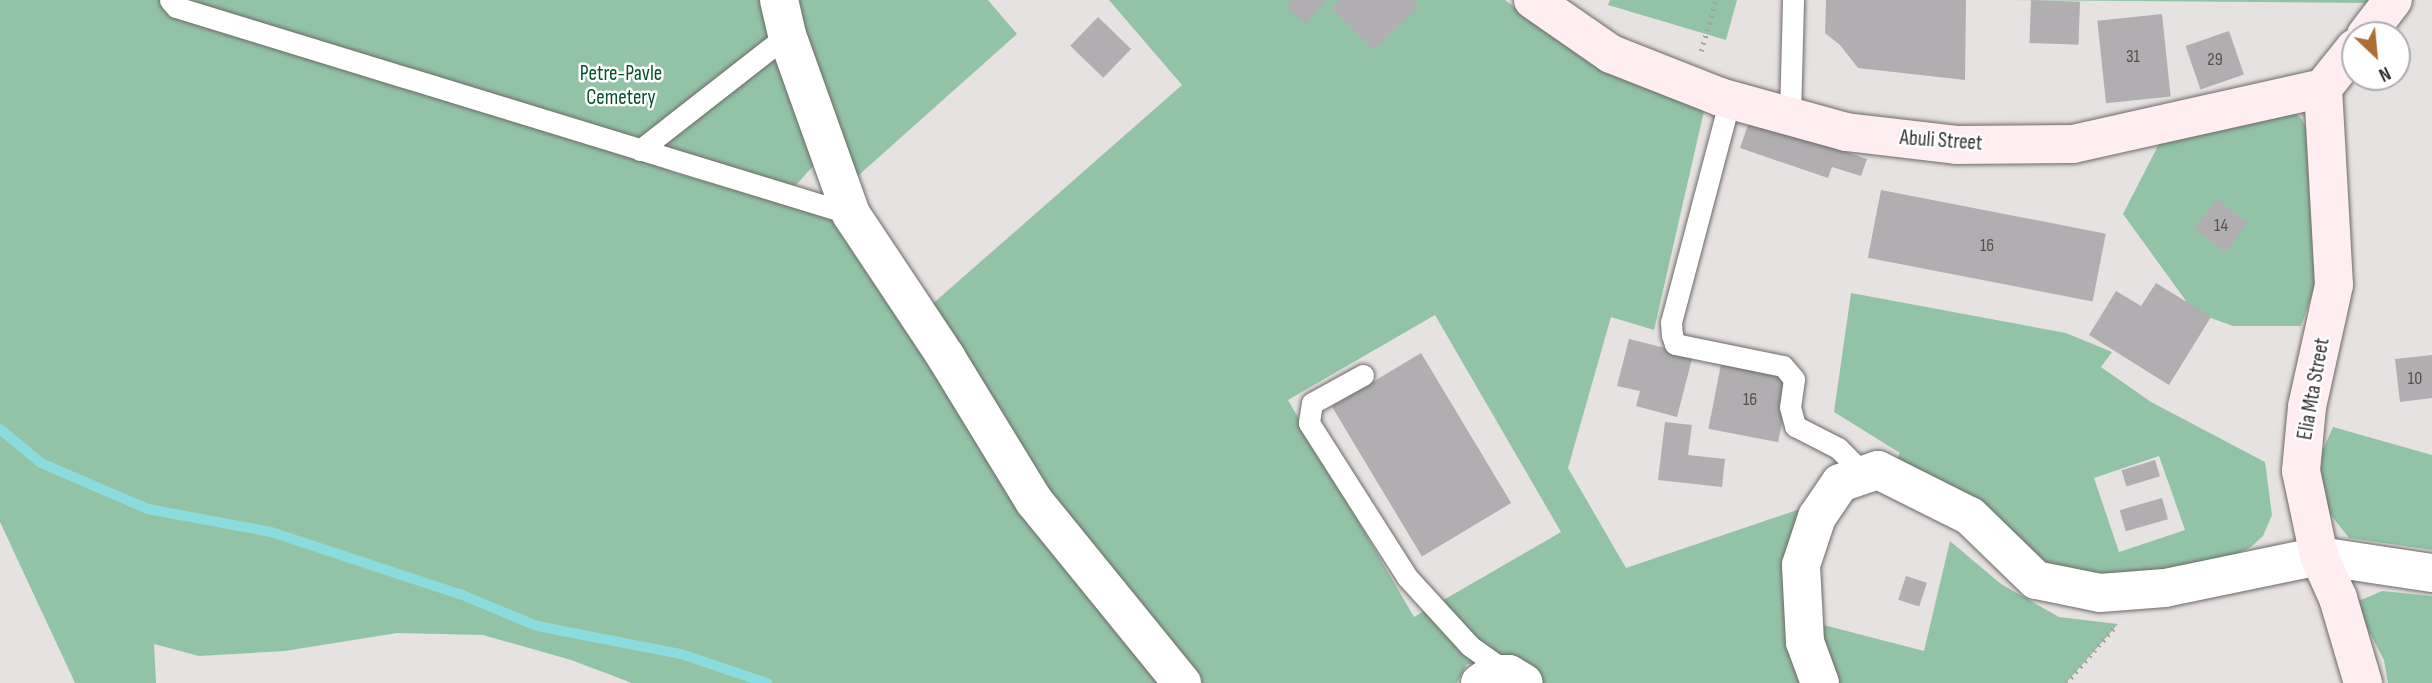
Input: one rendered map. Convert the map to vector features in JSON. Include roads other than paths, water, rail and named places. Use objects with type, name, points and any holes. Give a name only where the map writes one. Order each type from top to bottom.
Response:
[{"type":"street","name":"Abuli Street","points":[[1532,0],[1611,54],[1730,99],[1846,132],[1956,145],[2073,144],[2323,88]]},
{"type":"street","points":[[2377,21],[2393,0]]},
{"type":"street","points":[[783,18],[851,215],[946,357],[1034,501],[1182,683]]},
{"type":"street","points":[[2323,88],[2341,66]]},
{"type":"street","name":"Elia Mta Street","points":[[2323,88],[2334,285],[2307,407],[2301,471],[2319,556],[2338,598],[2363,683]]},
{"type":"street","points":[[1820,683],[1805,642],[1801,565],[1817,517],[1840,483],[1878,470],[1970,516],[2036,580],[2100,593],[2165,588],[2319,556],[2432,573]]},
{"type":"lane","points":[[170,0],[176,7],[851,215]]},
{"type":"lane","points":[[1790,116],[1793,0]]},
{"type":"lane","points":[[640,150],[783,18]]},
{"type":"lane","points":[[1730,99],[1671,322],[1675,345],[1783,366],[1794,379],[1790,407],[1795,426],[1838,448],[1852,462],[1857,477]]},
{"type":"lane","points":[[1363,375],[1312,402],[1309,423],[1407,577],[1504,680]]},
{"type":"waterway","points":[[0,429],[41,463],[148,509],[271,532],[460,594],[537,626],[681,654],[767,683]]},
{"type":"park label","name":"Petre-Pavle Cemetery","points":[[621,86]]}]
